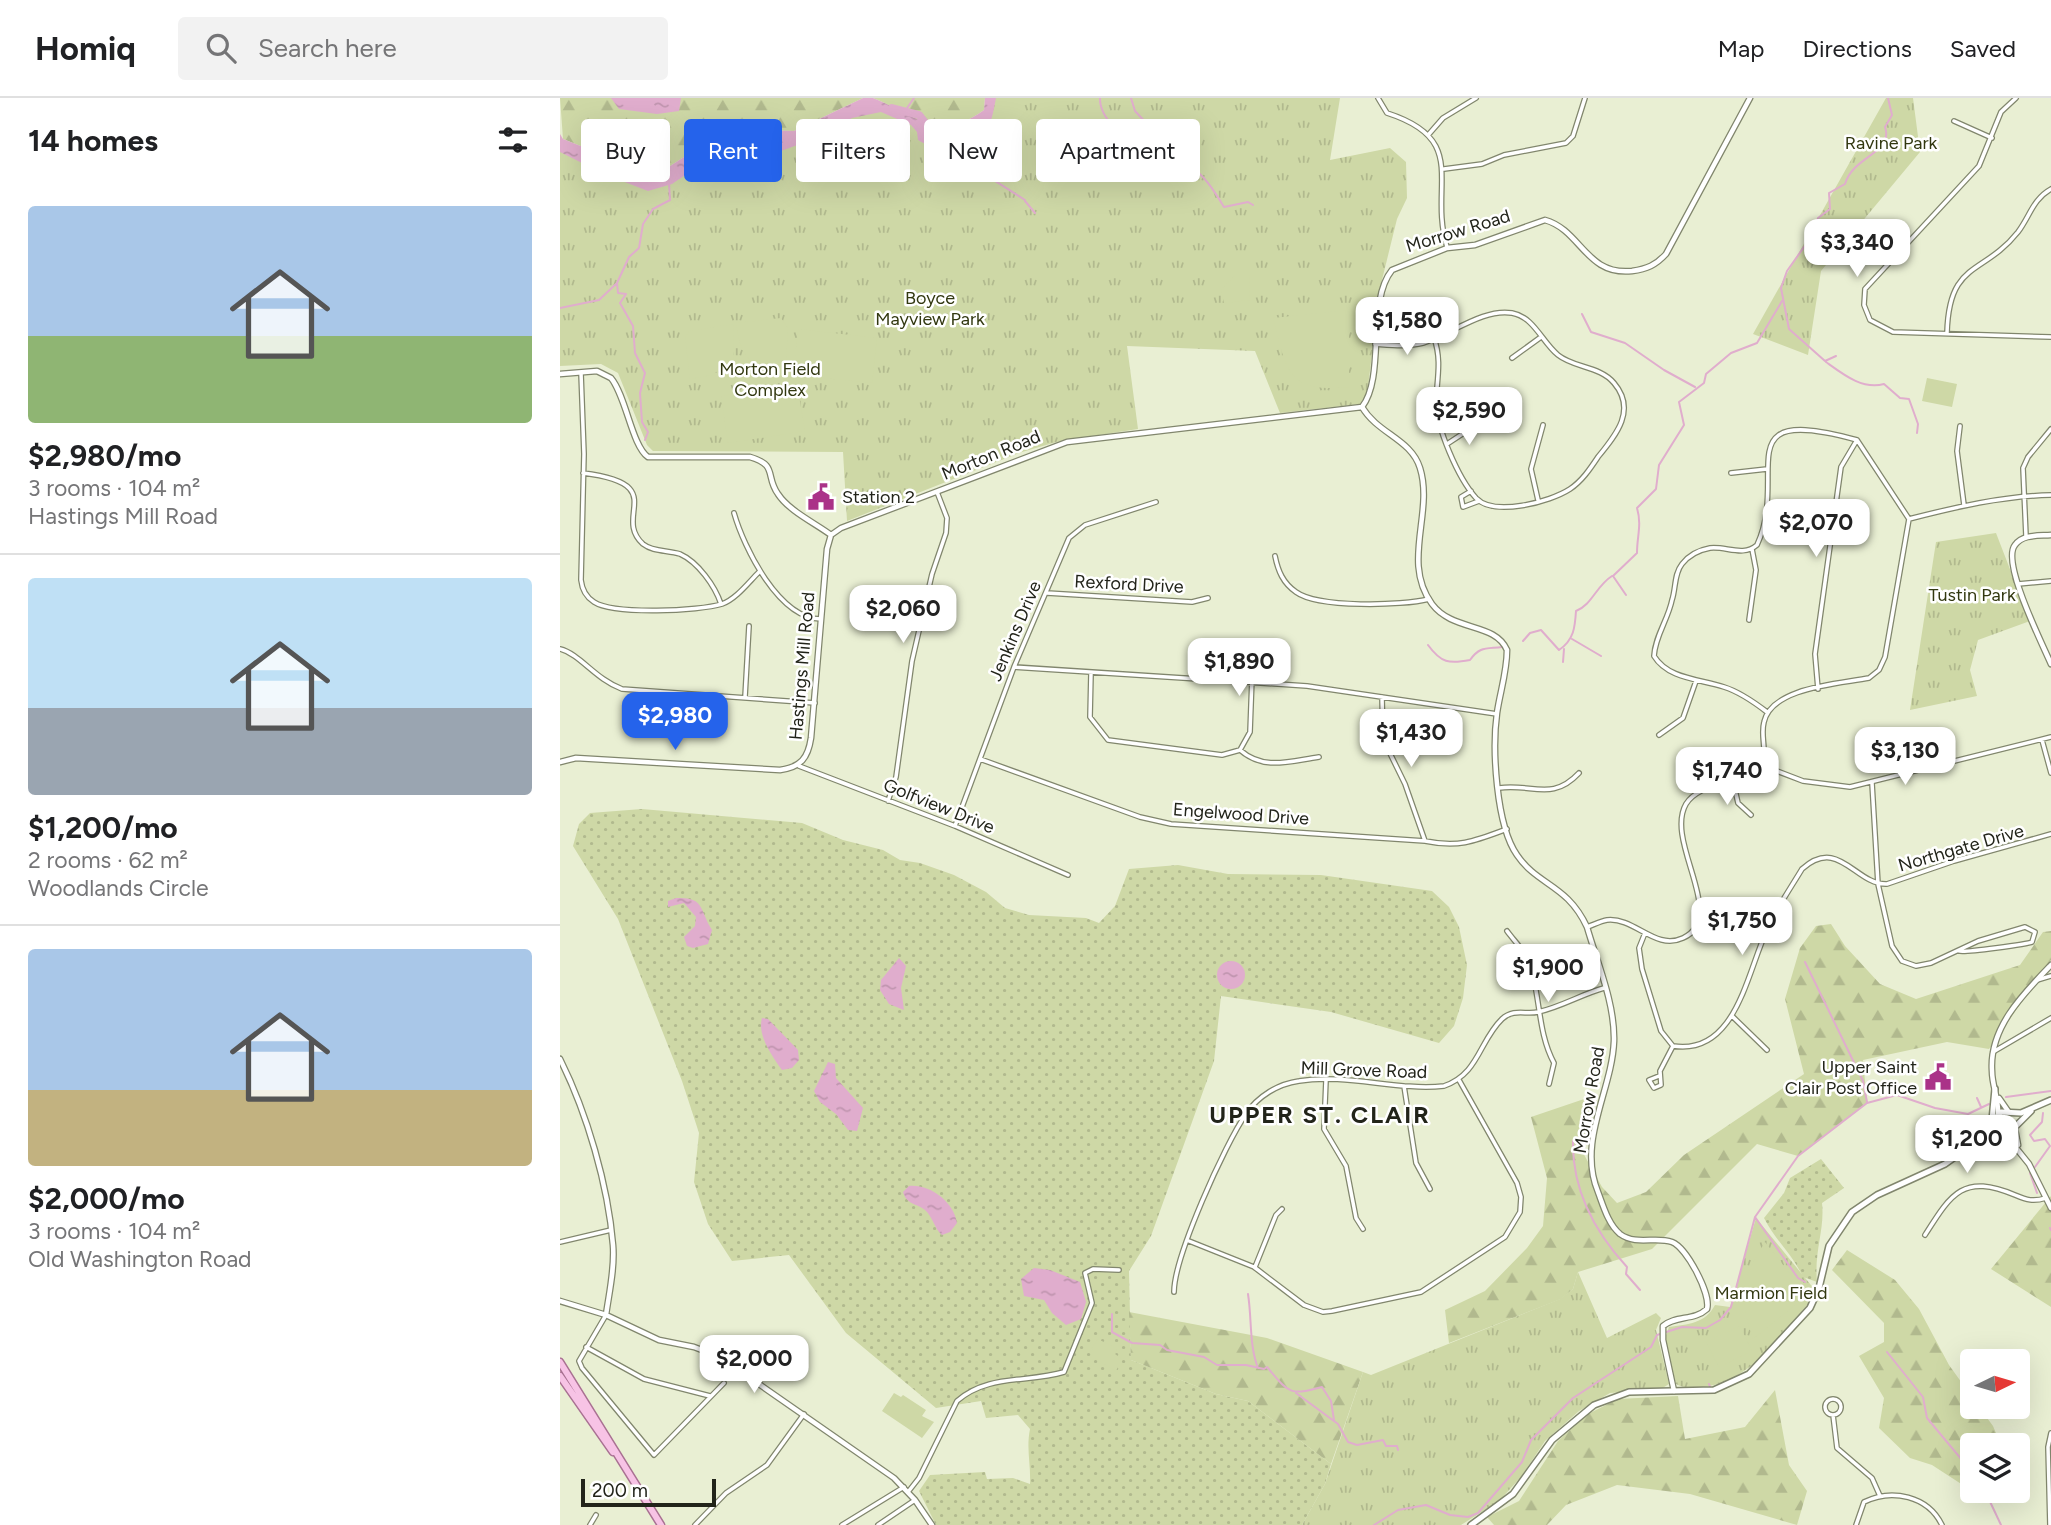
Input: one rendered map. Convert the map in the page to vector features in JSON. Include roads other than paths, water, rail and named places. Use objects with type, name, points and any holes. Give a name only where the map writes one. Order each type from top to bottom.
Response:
[{"type":"main road","points":[[1996,1091],[1995,1118],[2002,1132]]},
{"type":"main road","points":[[1471,1525],[1505,1501],[1552,1440],[1594,1405],[1629,1392],[1714,1390],[1749,1374],[1810,1308],[1819,1288],[1829,1245],[1852,1212],[1877,1195],[1945,1164],[1986,1135],[2016,1127],[2031,1111],[2051,1100]]},
{"type":"main road","points":[[1972,1145],[1995,1118],[2011,1112],[2031,1111]]},
{"type":"main road","points":[[2011,1112],[2016,1127]]},
{"type":"main road","points":[[560,1362],[661,1525]]},
{"type":"main road","points":[[560,1376],[617,1456]]},
{"type":"street","points":[[1378,98],[1387,113],[1414,122],[1429,134],[1444,169],[1439,217],[1447,248]]},
{"type":"street","points":[[1429,134],[1443,118],[1476,98]]},
{"type":"street","points":[[1444,169],[1482,164],[1504,155],[1562,145],[1573,136],[1585,98]]},
{"type":"street","name":"Morrow Road","points":[[1362,407],[1370,391],[1386,277],[1407,261],[1447,248],[1475,245],[1545,220],[1557,225],[1606,269],[1623,272],[1648,268],[1665,254],[1750,98]]},
{"type":"street","points":[[2015,98],[2001,112],[1979,166],[1864,289],[1866,313],[1877,327],[1893,332],[2051,337]]},
{"type":"street","points":[[1954,121],[1992,138]]},
{"type":"street","points":[[1947,332],[1947,312],[1959,281],[2007,244],[2025,221],[2036,200],[2051,189]]},
{"type":"street","points":[[1375,344],[1414,345],[1497,313],[1522,316],[1564,359],[1608,376],[1621,394],[1624,416],[1617,434],[1581,480],[1562,494],[1498,509],[1479,501],[1471,491],[1437,421],[1439,356],[1434,338]]},
{"type":"street","points":[[1512,358],[1541,337]]},
{"type":"street","points":[[581,373],[581,580],[591,600],[608,608],[645,609],[721,604],[733,598],[759,572]]},
{"type":"street","points":[[560,374],[605,374],[615,383],[644,455],[750,457],[761,460],[768,465],[778,496],[831,535]]},
{"type":"street","points":[[1275,556],[1283,581],[1297,593],[1313,600],[1407,604],[1429,599],[1417,564],[1423,493],[1419,464],[1405,445],[1374,425],[1362,407]]},
{"type":"street","name":"Morton Road","points":[[831,535],[841,528],[1037,451],[1084,438],[1362,407]]},
{"type":"street","points":[[1447,444],[1476,425]]},
{"type":"street","points":[[1538,500],[1531,469],[1543,425]]},
{"type":"street","points":[[1961,426],[1956,451],[1965,505]]},
{"type":"street","points":[[2026,536],[2024,468],[2028,457],[2051,429]]},
{"type":"street","points":[[1587,927],[1606,920],[1617,920],[1645,933],[1673,941],[1686,937],[1695,928],[1700,902],[1681,834],[1685,805],[1697,792],[1733,781],[1761,765],[1765,746],[1763,726],[1768,712],[1789,695],[1869,678],[1883,663],[1909,519],[1857,440],[1832,433],[1786,430],[1770,444],[1768,487],[1761,535],[1752,549],[1756,570],[1749,620]]},
{"type":"street","points":[[1818,689],[1815,654],[1842,467],[1857,440]]},
{"type":"street","points":[[1731,473],[1767,469]]},
{"type":"street","points":[[583,473],[617,478],[625,483],[634,498],[634,518],[641,542],[650,548],[680,554],[695,564],[721,604]]},
{"type":"street","points":[[1471,491],[1461,497],[1463,507],[1479,501]]},
{"type":"street","points":[[888,800],[896,777],[912,660],[932,574],[946,533],[947,518],[937,492]]},
{"type":"street","points":[[1909,519],[1965,505],[2023,496],[2051,495]]},
{"type":"street","name":"Jenkins Drive","points":[[955,826],[1014,667],[1066,543],[1074,532],[1085,525],[1156,502]]},
{"type":"street","points":[[734,513],[740,534],[759,572],[799,615],[821,619]]},
{"type":"street","name":"Hastings Mill Road","points":[[560,762],[576,758],[780,770],[799,766],[809,749],[831,535]]},
{"type":"street","points":[[2051,535],[2026,536],[2011,550],[2011,565],[2051,664]]},
{"type":"street","points":[[1752,549],[1739,551],[1708,548],[1696,552],[1677,572],[1672,601],[1655,642],[1654,656],[1664,668],[1696,681],[1725,687],[1768,712]]},
{"type":"street","points":[[2018,584],[2051,581]]},
{"type":"street","name":"Rexford Drive","points":[[1047,593],[1192,602],[1208,597]]},
{"type":"street","name":"Morrow Road","points":[[1429,599],[1449,619],[1502,639],[1507,650],[1507,665],[1497,714],[1499,788],[1510,843],[1523,863],[1572,900],[1587,927],[1604,988],[1614,1042],[1595,1123],[1592,1175],[1615,1229],[1636,1241],[1674,1243],[1682,1249],[1708,1298],[1707,1309],[1701,1315],[1666,1323],[1663,1329],[1662,1337],[1674,1391]]},
{"type":"street","points":[[745,697],[749,626]]},
{"type":"street","points":[[560,649],[572,654],[600,679],[622,688],[815,703]]},
{"type":"street","points":[[1091,673],[1090,717],[1108,740],[1222,755],[1240,750],[1250,732],[1253,652]]},
{"type":"street","points":[[1014,667],[1252,682],[1497,714]]},
{"type":"street","points":[[1659,735],[1682,718],[1696,681]]},
{"type":"street","points":[[1382,697],[1383,739],[1405,784],[1425,841]]},
{"type":"street","points":[[1761,765],[1803,780],[1836,787],[1872,783],[2051,737]]},
{"type":"street","points":[[2042,740],[2051,773]]},
{"type":"street","points":[[1240,750],[1254,761],[1269,765],[1319,757]]},
{"type":"street","name":"Engelwood Drive","points":[[981,759],[1140,817],[1171,824],[1460,845],[1507,829]]},
{"type":"street","name":"Golfview Drive","points":[[799,766],[955,826],[1068,875]]},
{"type":"street","points":[[1499,788],[1552,790],[1568,784],[1579,773]]},
{"type":"street","points":[[1733,781],[1738,803],[1751,815]]},
{"type":"street","points":[[1872,783],[1878,884],[1892,946],[1902,961],[1922,965],[1959,951],[1978,940],[2025,927],[2035,932],[2032,942],[2028,944],[2011,944],[1966,953],[1959,951]]},
{"type":"street","name":"Northgate Drive","points":[[1878,884],[2051,834]]},
{"type":"street","points":[[1674,1046],[1701,1045],[1732,1016],[1768,928],[1802,869],[1817,859],[1834,858],[1878,884]]},
{"type":"street","points":[[1507,931],[1527,961],[1544,1047],[1554,1063],[1549,1084]]},
{"type":"street","points":[[1645,933],[1639,948],[1642,969],[1661,1031],[1674,1046]]},
{"type":"street","points":[[2011,1112],[1996,1091],[1992,1053],[2003,1024],[2051,965]]},
{"type":"street","points":[[2037,980],[2051,976]]},
{"type":"street","points":[[1189,1241],[1254,1267],[1304,1305],[1323,1312],[1421,1292],[1505,1237],[1520,1212],[1519,1190],[1459,1080],[1471,1069],[1501,1020],[1518,1012],[1537,1013],[1604,988]]},
{"type":"street","points":[[1732,1016],[1767,1050]]},
{"type":"street","points":[[1992,1053],[2051,1018]]},
{"type":"street","points":[[1659,1076],[1674,1046]]},
{"type":"street","points":[[560,1059],[584,1114],[611,1230],[613,1258],[606,1315],[579,1361],[582,1368],[654,1455],[724,1383]]},
{"type":"street","name":"Mill Grove Road","points":[[1174,1292],[1175,1274],[1210,1184],[1247,1113],[1276,1087],[1301,1080],[1326,1080],[1436,1087],[1459,1080]]},
{"type":"street","points":[[1326,1080],[1324,1129],[1346,1166],[1356,1218],[1363,1229]]},
{"type":"street","points":[[1404,1086],[1416,1163],[1430,1189]]},
{"type":"street","points":[[2016,1127],[2020,1149],[2051,1208]]},
{"type":"street","points":[[2002,1132],[2020,1149]]},
{"type":"street","points":[[1924,1235],[1947,1201],[1971,1186],[1985,1184],[2032,1202],[2046,1198]]},
{"type":"street","points":[[1254,1267],[1276,1215],[1282,1209]]},
{"type":"street","points":[[560,1242],[611,1230]]},
{"type":"street","points":[[842,1525],[906,1490],[919,1478],[957,1401],[965,1395],[979,1387],[1002,1381],[1064,1371],[1092,1303],[1085,1273],[1093,1269],[1119,1270]]},
{"type":"street","points":[[560,1301],[606,1315],[651,1338],[694,1347],[720,1357],[804,1414],[906,1490],[932,1525]]},
{"type":"street","points":[[586,1347],[645,1379],[710,1396]]},
{"type":"street","points":[[1833,1415],[1841,1406],[1832,1399],[1825,1406],[1833,1415],[1838,1448],[1872,1478],[1880,1496]]},
{"type":"street","points":[[695,1525],[726,1493],[767,1465],[804,1414]]},
{"type":"street","points":[[2050,1525],[2048,1447],[2051,1433]]},
{"type":"street","points":[[1856,1525],[1864,1502],[1880,1496],[1920,1501],[1936,1513],[1942,1525]]},
{"type":"street","points":[[878,1525],[915,1500]]},
{"type":"street","points":[[590,1525],[596,1514]]},
{"type":"water","points":[[611,98],[681,98],[679,111],[657,114],[619,109]]},
{"type":"water","points":[[863,98],[873,98],[924,121],[924,143],[918,140],[910,119],[897,119],[881,112],[850,119],[819,119]]},
{"type":"water","points":[[985,98],[996,98],[991,119],[970,119],[984,110]]},
{"type":"water","points":[[796,130],[796,145],[782,151],[782,131]]},
{"type":"water","points":[[560,134],[563,139],[581,146],[581,162],[560,152]]},
{"type":"water","points":[[684,157],[684,176],[672,184],[648,191],[625,182],[670,182],[670,166]]},
{"type":"water","points":[[676,898],[692,900],[700,906],[712,930],[708,944],[693,948],[687,946],[684,937],[695,926],[696,917],[684,903],[668,907],[668,901]]},
{"type":"water","points":[[899,958],[906,966],[901,988],[904,1010],[889,1004],[880,990],[881,980]]},
{"type":"water","points":[[1231,961],[1241,965],[1245,975],[1241,985],[1231,989],[1221,985],[1217,975],[1221,965]]},
{"type":"water","points":[[762,1018],[768,1019],[798,1050],[799,1060],[792,1068],[782,1070],[770,1052],[763,1038]]},
{"type":"water","points":[[828,1062],[835,1064],[836,1078],[863,1108],[857,1131],[848,1130],[836,1114],[820,1102],[814,1091]]},
{"type":"water","points":[[909,1186],[933,1191],[946,1202],[957,1223],[950,1232],[942,1235],[925,1210],[907,1199],[903,1192]]},
{"type":"water","points":[[1034,1268],[1050,1270],[1080,1282],[1086,1302],[1081,1319],[1066,1325],[1052,1313],[1044,1300],[1024,1296],[1021,1279]]},
{"type":"waterway","points":[[905,111],[914,98]]},
{"type":"waterway","points":[[1100,98],[1101,108],[1112,125],[1156,160],[1180,162],[1197,171],[1224,207],[1248,202],[1253,205]]},
{"type":"waterway","points":[[1131,98],[1135,111],[1142,119]]},
{"type":"waterway","points":[[1836,356],[1825,361],[1789,329],[1781,288],[1787,271],[1816,230],[1818,218],[1830,209],[1829,193],[1845,184],[1856,167],[1884,143],[1885,127],[1892,115],[1888,98]]},
{"type":"waterway","points":[[892,108],[919,115],[924,121]]},
{"type":"waterway","points":[[997,182],[1025,200]]},
{"type":"waterway","points":[[645,440],[648,432],[642,422],[640,393],[645,373],[635,353],[633,326],[620,303],[626,294],[618,293],[617,283],[629,257],[639,248],[643,224],[653,209],[670,200],[669,183]]},
{"type":"waterway","points":[[1025,201],[1035,213]]},
{"type":"waterway","points":[[560,308],[599,300],[617,283]]},
{"type":"waterway","points":[[1626,595],[1613,576],[1637,553],[1637,508],[1656,489],[1659,465],[1684,425],[1679,402],[1704,383],[1706,374],[1731,353],[1757,343],[1782,301]]},
{"type":"waterway","points":[[1582,314],[1591,332],[1625,343],[1664,370],[1695,387]]},
{"type":"waterway","points":[[1826,362],[1854,380],[1869,385],[1884,384],[1900,398],[1909,399],[1918,424],[1917,433]]},
{"type":"waterway","points":[[1523,641],[1530,633],[1541,630],[1559,650],[1571,637],[1576,611],[1612,576]]},
{"type":"waterway","points":[[1572,639],[1601,656]]},
{"type":"waterway","points":[[1428,645],[1441,659],[1451,662],[1470,660],[1480,650],[1502,647]]},
{"type":"waterway","points":[[1563,662],[1564,649]]},
{"type":"waterway","points":[[1805,962],[1863,1081],[1867,1102]]},
{"type":"waterway","points":[[2006,1097],[2051,1091]]},
{"type":"waterway","points":[[1374,1525],[1398,1510],[1426,1505],[1450,1515],[1468,1517],[1478,1513],[1522,1462],[1531,1440],[1573,1398],[1651,1347],[1657,1335],[1682,1327],[1706,1328],[1720,1320],[1731,1307],[1755,1217],[1798,1156],[1867,1103],[1897,1095],[1935,1108],[1968,1114],[1989,1104]]},
{"type":"waterway","points":[[1977,1098],[1981,1107]]},
{"type":"waterway","points":[[2035,1167],[2050,1146],[2045,1139],[2034,1141],[2030,1135],[2042,1122],[2043,1113]]},
{"type":"waterway","points":[[1573,1141],[1577,1176],[1588,1209],[1615,1254],[1627,1267],[1626,1274],[1640,1290]]},
{"type":"waterway","points":[[2030,1173],[2037,1193]]},
{"type":"waterway","points":[[1755,1217],[1798,1278],[1805,1282]]},
{"type":"waterway","points":[[1248,1294],[1252,1341],[1258,1368]]},
{"type":"waterway","points":[[1112,1314],[1112,1332],[1132,1343],[1160,1345],[1167,1350],[1204,1357],[1217,1365],[1246,1365],[1264,1369],[1267,1367],[1290,1390],[1303,1391],[1322,1387],[1331,1401],[1334,1420]]},
{"type":"waterway","points":[[1887,1352],[1923,1397],[1927,1418],[1960,1458]]},
{"type":"waterway","points":[[1296,1393],[1338,1424],[1348,1442],[1357,1445],[1383,1440],[1386,1446],[1397,1446],[1398,1450]]},
{"type":"waterway","points":[[1991,1503],[2001,1525]]},
{"type":"place","name":"Station 2","points":[[821,497]]},
{"type":"place","name":"Upper Saint Clair Post Office","points":[[1938,1077]]},
{"type":"district","name":"UPPER ST. CLAIR","points":[[1320,1115]]},
{"type":"park label","name":"Ravine Park","points":[[1891,143]]},
{"type":"park label","name":"Boyce Mayview Park","points":[[930,308]]},
{"type":"park label","name":"Morton Field Complex","points":[[770,379]]},
{"type":"park label","name":"Tustin Park","points":[[1972,595]]},
{"type":"park label","name":"Marmion Field","points":[[1771,1293]]}]
